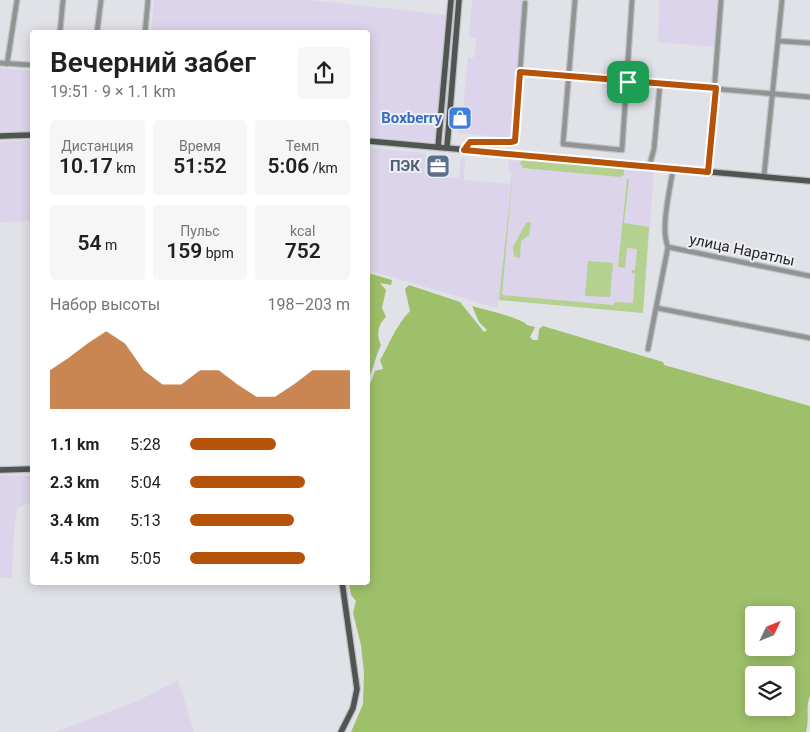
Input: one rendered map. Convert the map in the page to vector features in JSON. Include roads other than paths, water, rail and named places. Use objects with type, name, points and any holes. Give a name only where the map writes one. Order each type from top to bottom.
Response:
[{"type":"main road","points":[[438,147],[451,0]]},
{"type":"main road","points":[[446,148],[459,0]]},
{"type":"main road","points":[[0,136],[30,135]]},
{"type":"main road","points":[[370,141],[810,181]]},
{"type":"main road","points":[[0,470],[30,469]]},
{"type":"main road","points":[[341,732],[353,708],[357,689],[342,585]]},
{"type":"street","points":[[8,64],[17,0]]},
{"type":"street","points":[[60,30],[63,0]]},
{"type":"street","points":[[97,30],[100,0]]},
{"type":"street","points":[[145,30],[148,0]]},
{"type":"street","points":[[575,0],[563,144],[622,150],[632,0]]},
{"type":"street","points":[[708,172],[716,88],[721,0]]},
{"type":"street","points":[[764,176],[774,94],[782,0]]},
{"type":"street","points":[[464,150],[470,142],[515,141],[525,3]]},
{"type":"street","points":[[779,41],[810,43]]},
{"type":"street","points":[[0,63],[30,65]]},
{"type":"street","points":[[520,72],[810,97]]},
{"type":"street","points":[[649,167],[654,150],[660,84]]},
{"type":"street","points":[[648,349],[668,248],[665,240],[666,224],[673,169]]},
{"type":"street","name":"улица Наратлы","points":[[668,248],[810,276]]},
{"type":"street","points":[[657,308],[810,338]]},
{"type":"place","name":"Boxberry","points":[[460,118]]},
{"type":"place","name":"ПЭК","points":[[438,166]]}]
